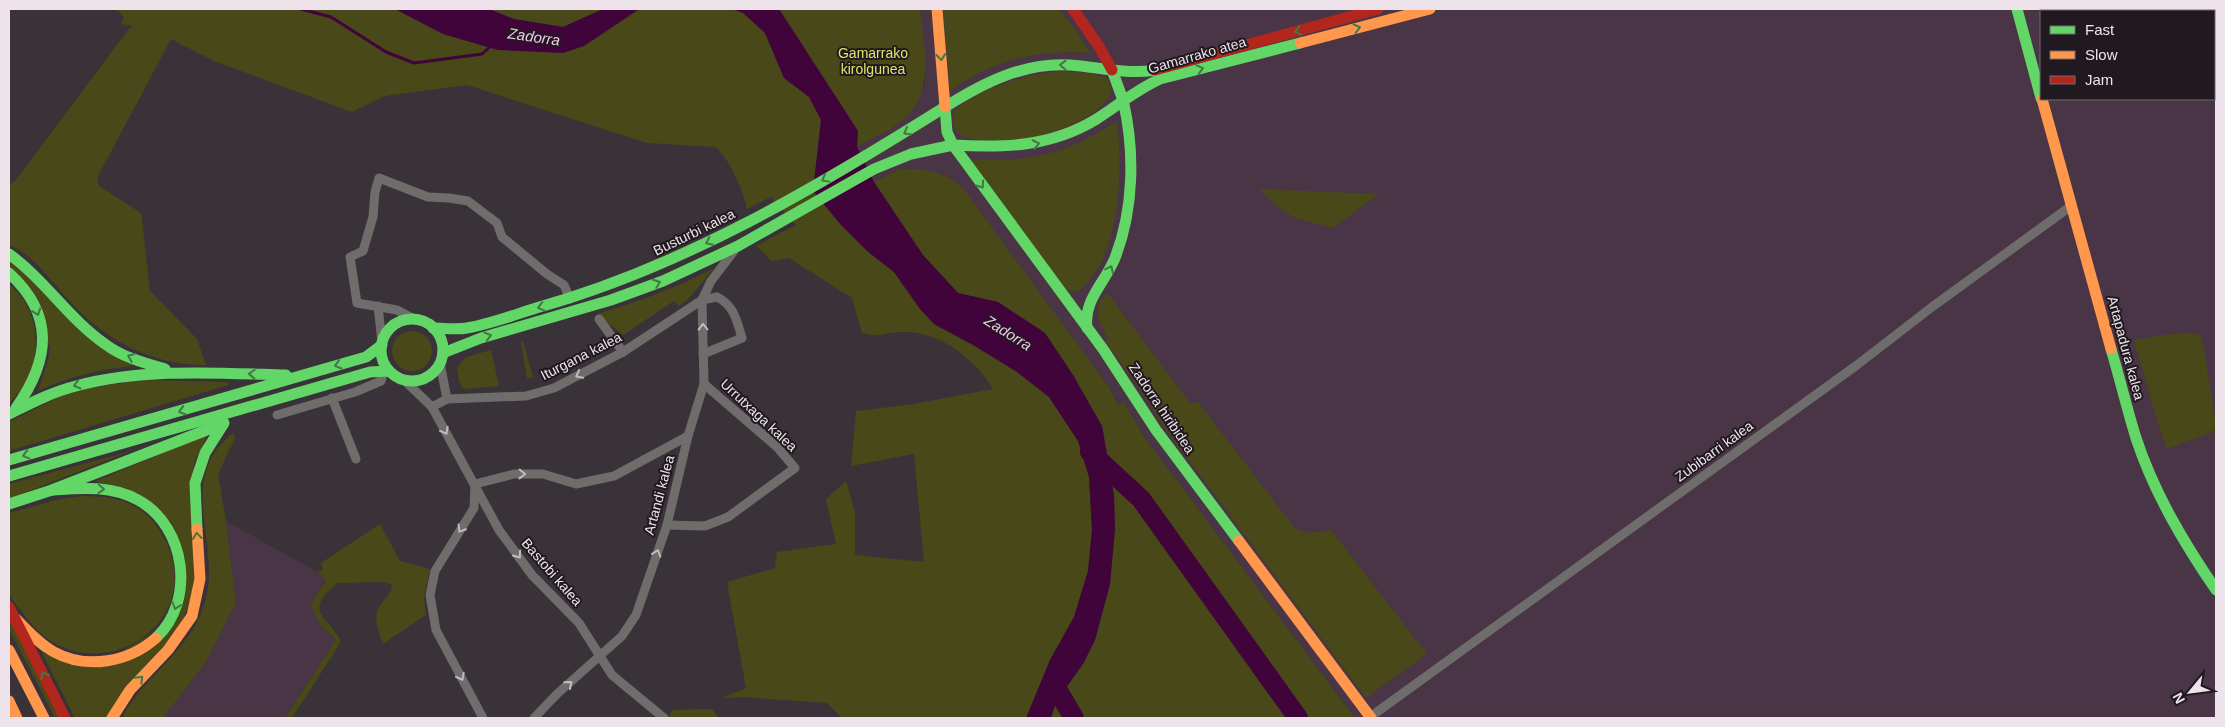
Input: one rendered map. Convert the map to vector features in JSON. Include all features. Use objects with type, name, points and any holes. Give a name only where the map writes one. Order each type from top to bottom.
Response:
[{"type":"main road","name":"Zadorra hiribidea","points":[[937,9],[947,132],[953,146],[1121,375],[1156,430],[1370,717]]},
{"type":"main road","points":[[1073,9],[1100,48],[1112,70],[1123,100],[1130,139],[1129,194],[1117,253],[1109,272],[1094,294],[1084,314],[1087,328]]},
{"type":"main road","name":"Gamarrako atea","points":[[945,108],[988,82],[1018,71],[1055,64],[1134,72],[1153,70],[1378,9]]},
{"type":"main road","name":"Gamarrako atea","points":[[953,146],[1008,148],[1052,141],[1087,125],[1141,87],[1160,79],[1430,9]]},
{"type":"main road","name":"Artapadura kalea","points":[[2017,9],[2040,94]]},
{"type":"main road","name":"Artapadura kalea","points":[[2042,100],[2130,420],[2148,470],[2180,536],[2216,590]]},
{"type":"main road","name":"Busturbi kalea","points":[[433,328],[466,328],[661,265],[752,220],[868,156],[945,108]]},
{"type":"main road","points":[[441,358],[481,338],[611,300],[663,281],[738,246],[874,169],[911,154],[953,146]]},
{"type":"main road","points":[[9,254],[24,263],[77,320],[100,340],[122,353],[177,372]]},
{"type":"main road","points":[[9,273],[30,296],[37,309],[43,335],[41,358],[35,380],[28,394],[11,412]]},
{"type":"main road","points":[[1065,298],[1074,300],[1094,294]]},
{"type":"main road","points":[[9,460],[366,357],[382,343],[387,332],[395,324],[405,320],[416,320],[433,328],[442,344],[441,358],[434,372],[425,378],[414,381],[404,380],[387,371],[370,372],[9,476]]},
{"type":"main road","points":[[382,343],[382,359],[387,371]]},
{"type":"main road","points":[[11,412],[60,390],[82,384],[135,375],[177,372],[301,376]]},
{"type":"main road","points":[[9,504],[52,490],[224,424],[258,405]]},
{"type":"main road","points":[[112,718],[130,690],[168,650],[192,616],[200,579],[195,483],[204,453],[224,424]]},
{"type":"main road","points":[[16,619],[36,639],[56,653],[76,659],[97,662],[112,660],[144,647],[157,638],[168,624],[176,609],[181,588],[182,570],[178,552],[164,523],[151,509],[129,495],[106,489],[52,490]]},
{"type":"main road","points":[[9,607],[65,718]]},
{"type":"main road","points":[[9,650],[44,718]]},
{"type":"main road","points":[[9,701],[18,718]]},
{"type":"street","points":[[416,320],[398,310],[357,303],[350,257],[363,251],[373,217],[375,192],[379,178],[428,197],[449,198],[468,202],[497,223],[502,237],[547,274],[564,284],[568,295]]},
{"type":"street","name":"Zubibarri kalea","points":[[1370,717],[1857,365],[1932,307],[2071,206]]},
{"type":"street","name":"Artandi kalea","points":[[534,718],[557,694],[622,636],[636,615],[667,525],[688,436],[704,384],[702,300],[711,280],[738,246]]},
{"type":"street","points":[[702,300],[717,297],[725,301],[733,310],[742,338],[703,354]]},
{"type":"street","name":"Iturgana kalea","points":[[432,407],[447,399],[526,396],[554,388],[622,352],[702,300]]},
{"type":"street","points":[[378,306],[382,343]]},
{"type":"street","points":[[599,319],[622,352]]},
{"type":"street","points":[[441,358],[447,399]]},
{"type":"street","points":[[277,416],[355,392],[381,381],[387,371]]},
{"type":"street","name":"Bastobi kalea","points":[[404,380],[432,407],[499,530],[532,575],[579,623],[612,675],[664,718]]},
{"type":"street","name":"Urrutxaga kalea","points":[[667,525],[705,526],[728,518],[795,468],[777,447],[704,384]]},
{"type":"street","points":[[332,398],[356,459]]},
{"type":"street","points":[[483,718],[436,630],[430,595],[435,571],[474,508],[475,484],[514,474],[543,474],[576,484],[614,476],[688,436]]},
{"type":"shaded area","points":[[920,9],[2216,9],[2216,718],[1355,718],[1145,438],[1124,403],[1119,405],[1109,387],[1098,373],[898,170],[874,182],[857,147],[899,124],[925,85]]},
{"type":"shaded area","points":[[226,521],[317,572],[326,579],[310,605],[320,625],[336,639],[285,718],[163,718],[206,662],[236,603]]},
{"type":"green space","points":[[114,9],[395,9],[443,34],[498,50],[584,46],[640,9],[732,9],[743,13],[765,33],[784,78],[810,97],[821,120],[813,191],[841,225],[867,251],[894,272],[920,309],[934,324],[1017,372],[1049,397],[1078,441],[1089,477],[1092,530],[1088,571],[1074,617],[1050,660],[1026,718],[842,718],[827,703],[742,697],[722,698],[746,688],[727,582],[775,568],[777,552],[836,544],[826,499],[846,481],[855,513],[855,555],[924,562],[914,454],[851,466],[856,411],[914,404],[993,389],[966,357],[942,341],[915,333],[901,332],[877,335],[862,333],[852,298],[789,258],[772,261],[756,246],[796,225],[771,197],[747,209],[736,176],[716,147],[647,143],[467,85],[385,96],[352,112],[214,61],[171,39],[97,178],[99,186],[141,213],[150,291],[197,339],[206,365],[166,361],[147,355],[128,347],[94,325],[33,260],[9,245],[9,185],[15,181],[128,30],[133,26],[121,24],[124,18],[120,12]]},
{"type":"green space","points":[[489,9],[603,9],[563,27],[514,19]]},
{"type":"green space","name":"Gamarrako kirolgunea","points":[[779,9],[920,9],[925,71],[923,86],[918,100],[910,113],[898,124],[857,147],[858,131]]},
{"type":"green space","points":[[943,9],[1058,9],[1075,29],[1090,53],[1052,53],[1016,59],[982,71],[950,91]]},
{"type":"green space","points":[[1065,71],[1093,74],[1106,78],[1111,88],[1108,98],[1089,116],[1061,129],[1018,140],[977,140],[963,136],[955,129],[953,119],[956,110],[985,91],[1011,81]]},
{"type":"green space","points":[[1117,121],[1119,138],[1118,198],[1111,237],[1094,274],[1079,291],[1070,291],[1064,288],[969,159],[1011,160],[1046,154],[1081,142]]},
{"type":"green space","points":[[918,169],[942,175],[962,187],[1109,387],[1118,405],[1124,403],[1145,438],[1355,718],[1051,718],[1056,702],[1084,663],[1095,640],[1110,584],[1115,529],[1114,495],[1102,426],[1073,375],[1045,333],[998,302],[958,293],[923,255],[874,182],[898,170]]},
{"type":"green space","points":[[1259,189],[1379,194],[1333,228],[1295,218],[1279,208]]},
{"type":"green space","points":[[9,260],[133,366],[84,374],[38,391],[50,347],[9,269]]},
{"type":"green space","points":[[714,268],[690,297],[679,306],[674,301],[623,335],[597,314],[657,294]]},
{"type":"green space","points":[[9,284],[19,293],[32,317],[36,343],[35,357],[26,383],[9,404]]},
{"type":"green space","points":[[1108,294],[1190,403],[1198,402],[1294,527],[1303,532],[1331,530],[1427,654],[1366,698],[1164,427],[1140,389],[1105,341],[1108,338],[1099,321],[1098,309],[1102,299]]},
{"type":"green space","points":[[416,331],[423,334],[429,340],[432,351],[431,359],[423,368],[416,371],[408,371],[401,368],[393,359],[392,347],[395,340],[404,332]]},
{"type":"green space","points":[[2189,333],[2197,334],[2202,338],[2216,424],[2215,429],[2210,433],[2167,449],[2134,340]]},
{"type":"green space","points":[[523,341],[533,378],[527,378],[521,342]]},
{"type":"green space","points":[[491,350],[499,386],[463,389],[459,381],[457,368],[466,357]]},
{"type":"green space","points":[[143,380],[227,382],[228,385],[9,451],[9,422],[71,391]]},
{"type":"green space","points":[[233,433],[235,438],[218,474],[236,603],[206,662],[163,718],[122,718],[144,687],[181,646],[201,614],[207,594],[209,573],[203,488],[207,469],[216,450]]},
{"type":"green space","points":[[208,434],[194,463],[195,587],[181,625],[107,718],[75,718],[42,653],[94,668],[178,618],[172,522],[96,481]]},
{"type":"green space","points":[[131,451],[9,499],[9,484]]},
{"type":"green space","points":[[82,496],[119,500],[140,509],[157,526],[164,538],[174,571],[171,600],[157,625],[135,642],[108,652],[79,652],[51,641],[26,617],[8,590],[9,513],[56,500]]},
{"type":"green space","points":[[380,524],[400,561],[430,569],[424,596],[426,615],[383,644],[376,620],[378,610],[388,596],[392,585],[384,582],[337,583],[326,594],[319,608],[321,614],[341,642],[292,718],[285,718],[336,639],[320,625],[310,605],[326,580],[317,572],[323,570],[321,563]]},
{"type":"green space","points":[[9,618],[61,718],[55,718],[9,629]]},
{"type":"green space","points":[[712,709],[718,718],[668,718],[672,710]]},
{"type":"water","name":"Zadorra","points":[[395,9],[489,9],[514,19],[563,27],[603,9],[639,9],[584,46],[563,53],[498,50],[443,34]]},
{"type":"water","name":"Zadorra","points":[[732,9],[779,9],[858,131],[857,147],[874,182],[923,255],[958,293],[998,302],[1045,333],[1073,375],[1102,426],[1114,495],[1115,529],[1110,584],[1095,640],[1084,662],[1056,702],[1051,718],[1026,718],[1050,660],[1074,617],[1088,571],[1092,530],[1089,477],[1078,441],[1049,397],[1017,372],[934,324],[920,309],[894,272],[867,251],[841,225],[813,191],[821,120],[809,97],[784,78],[765,33],[743,13]]},
{"type":"waterway","points":[[301,9],[331,17],[386,52],[414,63],[482,54],[491,46]]},
{"type":"waterway","points":[[1090,452],[1141,499],[1298,718]]},
{"type":"waterway","points":[[1054,684],[1074,718]]},
{"type":"traffic: fast","points":[[2017,9],[2040,94]]},
{"type":"traffic: fast","points":[[1155,70],[1134,72],[1053,65],[1020,71],[989,82],[945,107],[947,132],[953,145],[1008,146],[1043,141],[1061,136],[1095,120],[1160,79],[1300,43]]},
{"type":"traffic: fast","points":[[1112,70],[1123,100]]},
{"type":"traffic: fast","points":[[1087,328],[1088,309],[1091,300],[1115,258],[1126,220],[1131,180],[1131,159],[1123,100]]},
{"type":"traffic: fast","points":[[433,328],[463,329],[484,324],[590,291],[644,271],[696,248],[798,195],[945,107]]},
{"type":"traffic: fast","points":[[953,145],[1103,349],[1156,430],[1239,541]]},
{"type":"traffic: fast","points":[[443,353],[481,338],[611,300],[663,281],[738,246],[874,169],[911,154],[953,145]]},
{"type":"traffic: fast","points":[[9,254],[22,264],[80,323],[105,344],[126,356],[165,369]]},
{"type":"traffic: fast","points":[[9,273],[24,289],[34,305],[40,322],[42,338],[41,355],[36,373],[16,408]]},
{"type":"traffic: fast","points":[[412,319],[424,322],[434,328],[440,338],[443,350],[440,362],[434,372],[424,378],[412,381],[400,378],[390,372],[384,362],[381,350],[384,338],[390,328],[400,322],[412,319]]},
{"type":"traffic: fast","points":[[9,460],[366,357],[382,345]]},
{"type":"traffic: fast","points":[[2111,349],[2143,458],[2181,536],[2216,590]]},
{"type":"traffic: fast","points":[[9,476],[370,372],[389,371]]},
{"type":"traffic: fast","points":[[9,414],[67,388],[128,376],[180,373],[286,375]]},
{"type":"traffic: fast","points":[[197,529],[195,483],[205,453],[224,423]]},
{"type":"traffic: fast","points":[[9,504],[52,490],[217,426]]},
{"type":"traffic: fast","points":[[52,490],[96,489],[128,495],[154,512],[167,527],[175,545],[180,565],[181,585],[177,604],[169,623],[156,638]]},
{"type":"traffic: slow","points":[[937,9],[945,107]]},
{"type":"traffic: slow","points":[[1300,43],[1430,9]]},
{"type":"traffic: slow","points":[[2042,100],[2111,349]]},
{"type":"traffic: slow","points":[[112,718],[130,690],[168,650],[192,616],[200,579],[197,529]]},
{"type":"traffic: slow","points":[[1239,541],[1371,718]]},
{"type":"traffic: slow","points":[[16,619],[49,649],[67,658],[80,661],[94,662],[121,658],[133,653],[156,638]]},
{"type":"traffic: slow","points":[[9,650],[44,718]]},
{"type":"traffic: slow","points":[[9,701],[17,718]]},
{"type":"traffic: jam","points":[[1073,9],[1100,48],[1112,70]]},
{"type":"traffic: jam","points":[[1155,70],[1378,9]]},
{"type":"traffic: jam","points":[[9,607],[65,718]]}]
